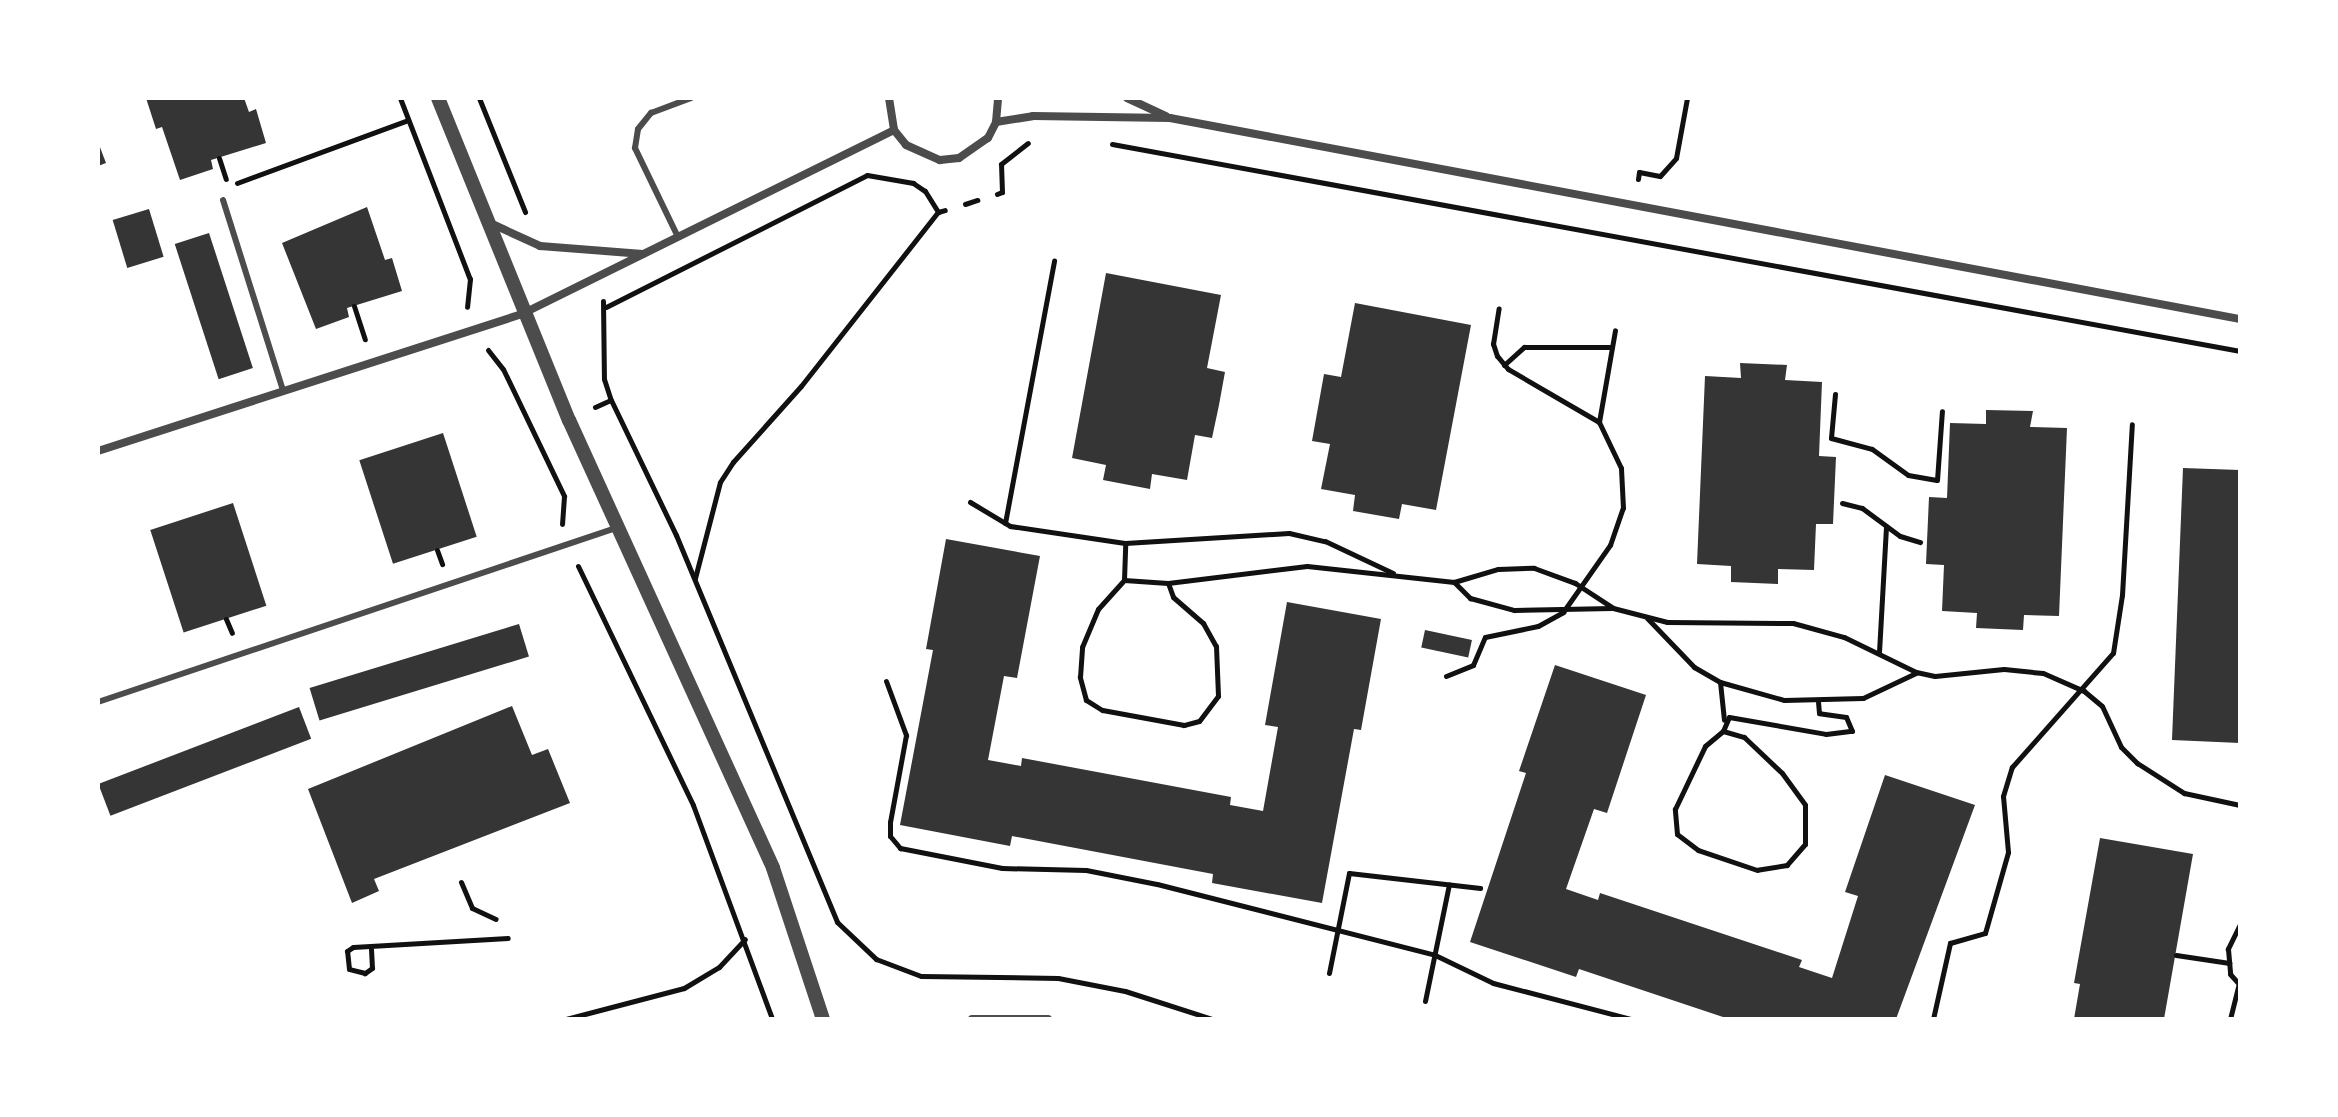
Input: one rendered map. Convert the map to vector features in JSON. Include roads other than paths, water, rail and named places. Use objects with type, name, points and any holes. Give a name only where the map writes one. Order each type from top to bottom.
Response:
[{"type":"street","points":[[438,98],[524,313],[616,528],[773,868],[823,1019]]},
{"type":"street","points":[[889,98],[894,130],[922,155],[940,160],[975,150],[996,122],[998,98]]},
{"type":"street","points":[[1127,98],[1170,118]]},
{"type":"street","points":[[996,122],[1055,116],[1170,118],[2240,319]]},
{"type":"street","points":[[98,451],[524,313],[894,130]]},
{"type":"street","points":[[487,221],[540,246],[644,254]]},
{"type":"street","points":[[972,1019],[1048,1019]]},
{"type":"lane","points":[[678,237],[635,148],[638,129],[651,113],[691,98]]},
{"type":"lane","points":[[223,200],[283,390]]},
{"type":"lane","points":[[98,702],[616,528]]}]
